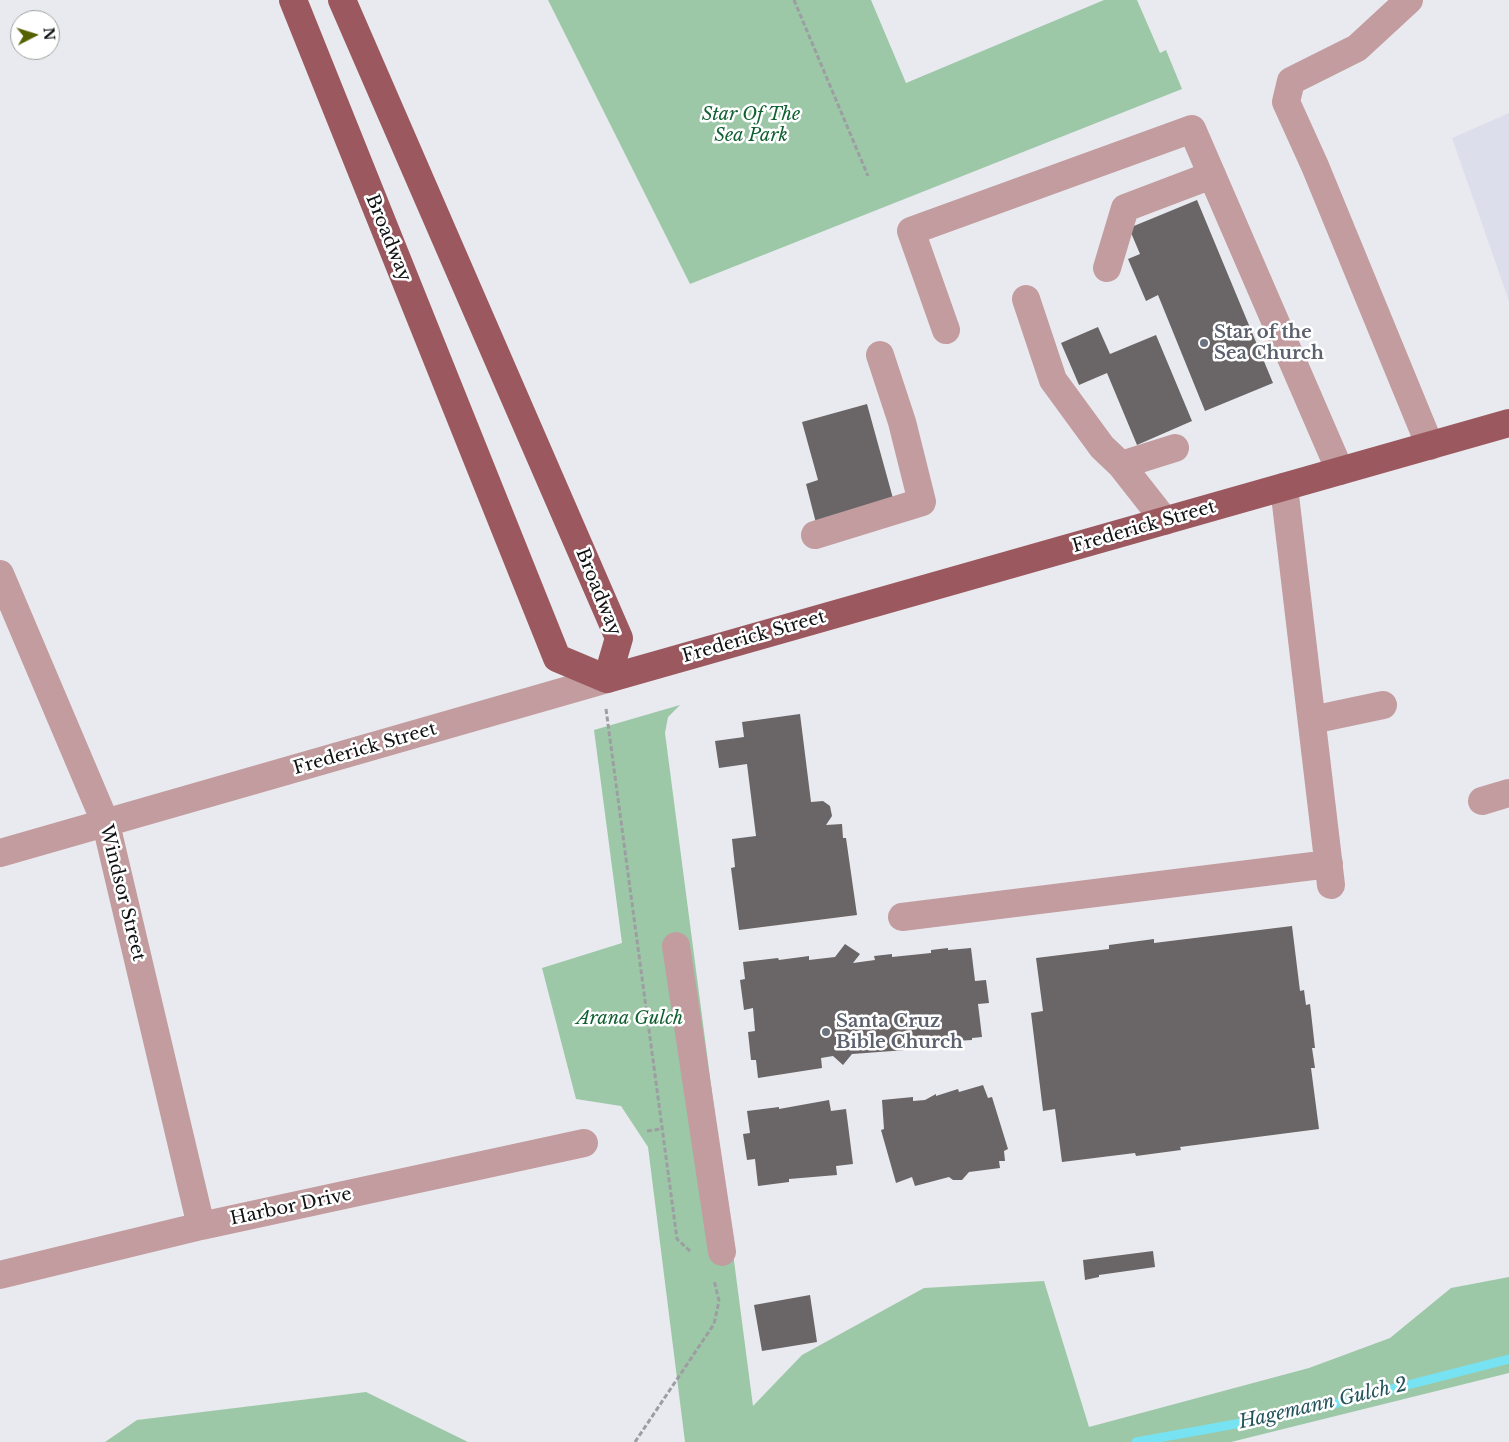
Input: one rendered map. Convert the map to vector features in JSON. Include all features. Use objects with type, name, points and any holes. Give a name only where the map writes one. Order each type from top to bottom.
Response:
[{"type":"main road","name":"Broadway","points":[[292,0],[557,658],[607,679],[619,638],[342,0]]},
{"type":"main road","name":"Frederick Street","points":[[607,679],[1509,424]]},
{"type":"street","points":[[1409,0],[1356,48],[1291,80],[1286,102],[1315,166],[1430,446]]},
{"type":"street","points":[[946,330],[911,231],[1192,128],[1340,471]]},
{"type":"street","points":[[1107,268],[1125,208],[1212,175]]},
{"type":"street","points":[[1026,299],[1053,380],[1102,447],[1121,465],[1166,521]]},
{"type":"street","points":[[815,535],[922,502],[902,422],[880,355]]},
{"type":"street","points":[[1121,465],[1174,448]]},
{"type":"street","points":[[902,917],[1330,875],[1284,487]]},
{"type":"street","name":"Windsor Street","points":[[0,574],[106,824],[201,1226]]},
{"type":"street","name":"Frederick Street","points":[[0,853],[607,679]]},
{"type":"street","points":[[1312,720],[1383,706]]},
{"type":"street","points":[[1482,801],[1509,793]]},
{"type":"street","points":[[676,946],[722,1252]]},
{"type":"street","name":"Harbor Drive","points":[[0,1274],[201,1226],[584,1143]]},
{"type":"path","points":[[794,0],[868,176]]},
{"type":"path","points":[[607,679],[606,713],[678,1238],[696,1256]]},
{"type":"path","points":[[647,1131],[662,1129]]},
{"type":"path","points":[[635,1442],[714,1324],[718,1301],[714,1278]]},
{"type":"shaded area","points":[[1509,113],[1509,301],[1452,138]]},
{"type":"green space","name":"Star Of The Sea Park","points":[[548,0],[871,0],[906,83],[1104,0],[1137,0],[1160,53],[1166,50],[1182,89],[690,284]]},
{"type":"green space","name":"Arana Gulch","points":[[680,705],[668,717],[665,733],[753,1406],[802,1355],[924,1288],[1044,1281],[1089,1427],[1309,1368],[1390,1338],[1451,1288],[1509,1277],[1509,1373],[1231,1442],[685,1442],[648,1147],[621,1106],[576,1099],[542,968],[622,943],[594,730]]},
{"type":"green space","points":[[366,1392],[468,1442],[105,1442],[137,1420]]},
{"type":"building","points":[[1197,200],[1273,383],[1205,411],[1158,295],[1146,301],[1128,259],[1140,254],[1129,228]]},
{"type":"building","points":[[1098,327],[1110,354],[1156,335],[1192,421],[1137,445],[1107,373],[1079,385],[1061,343]]},
{"type":"building","points":[[867,404],[894,502],[816,523],[806,484],[818,480],[802,422]]},
{"type":"building","points":[[800,714],[811,802],[823,801],[830,806],[832,816],[826,825],[842,824],[843,838],[846,838],[857,915],[739,930],[731,868],[735,867],[732,839],[756,836],[747,764],[719,768],[715,741],[744,737],[742,722]]},
{"type":"building","points":[[1292,926],[1300,991],[1304,990],[1306,1005],[1310,1004],[1315,1048],[1312,1048],[1315,1068],[1311,1068],[1319,1129],[1180,1147],[1181,1150],[1136,1156],[1135,1153],[1062,1162],[1055,1109],[1043,1111],[1031,1013],[1043,1011],[1036,958],[1109,949],[1109,945],[1154,939],[1154,943]]},
{"type":"building","points":[[845,944],[860,954],[853,963],[875,960],[874,956],[892,954],[892,957],[931,953],[931,950],[948,948],[948,950],[971,948],[975,981],[986,980],[989,1003],[978,1004],[982,1037],[972,1038],[972,1040],[939,1042],[940,1045],[906,1047],[906,1050],[852,1054],[843,1065],[833,1056],[821,1058],[822,1068],[758,1078],[756,1060],[751,1060],[748,1032],[755,1031],[753,1008],[744,1010],[740,980],[745,979],[743,962],[809,956],[809,960],[835,957]]},
{"type":"building","points":[[983,1085],[988,1098],[992,1097],[1008,1149],[1004,1151],[1005,1161],[999,1161],[1000,1168],[969,1172],[962,1180],[953,1180],[949,1177],[915,1186],[912,1177],[896,1183],[881,1130],[884,1129],[882,1100],[913,1097],[913,1101],[925,1100],[936,1094],[936,1096],[958,1089],[959,1092]]},
{"type":"building","points":[[829,1100],[831,1111],[846,1109],[853,1164],[836,1166],[837,1175],[789,1179],[789,1182],[758,1186],[755,1159],[747,1160],[743,1134],[750,1133],[747,1111],[779,1107],[779,1109]]},
{"type":"building","points":[[1153,1251],[1155,1267],[1099,1275],[1099,1277],[1085,1280],[1083,1260]]},
{"type":"building","points":[[810,1295],[817,1342],[762,1351],[754,1305]]},
{"type":"waterway","name":"Hagemann Gulch 2","points":[[1136,1442],[1302,1412],[1509,1359]]},
{"type":"place","name":"Star of the Sea Church","points":[[1204,343]]},
{"type":"place","name":"Santa Cruz Bible Church","points":[[826,1032]]}]
